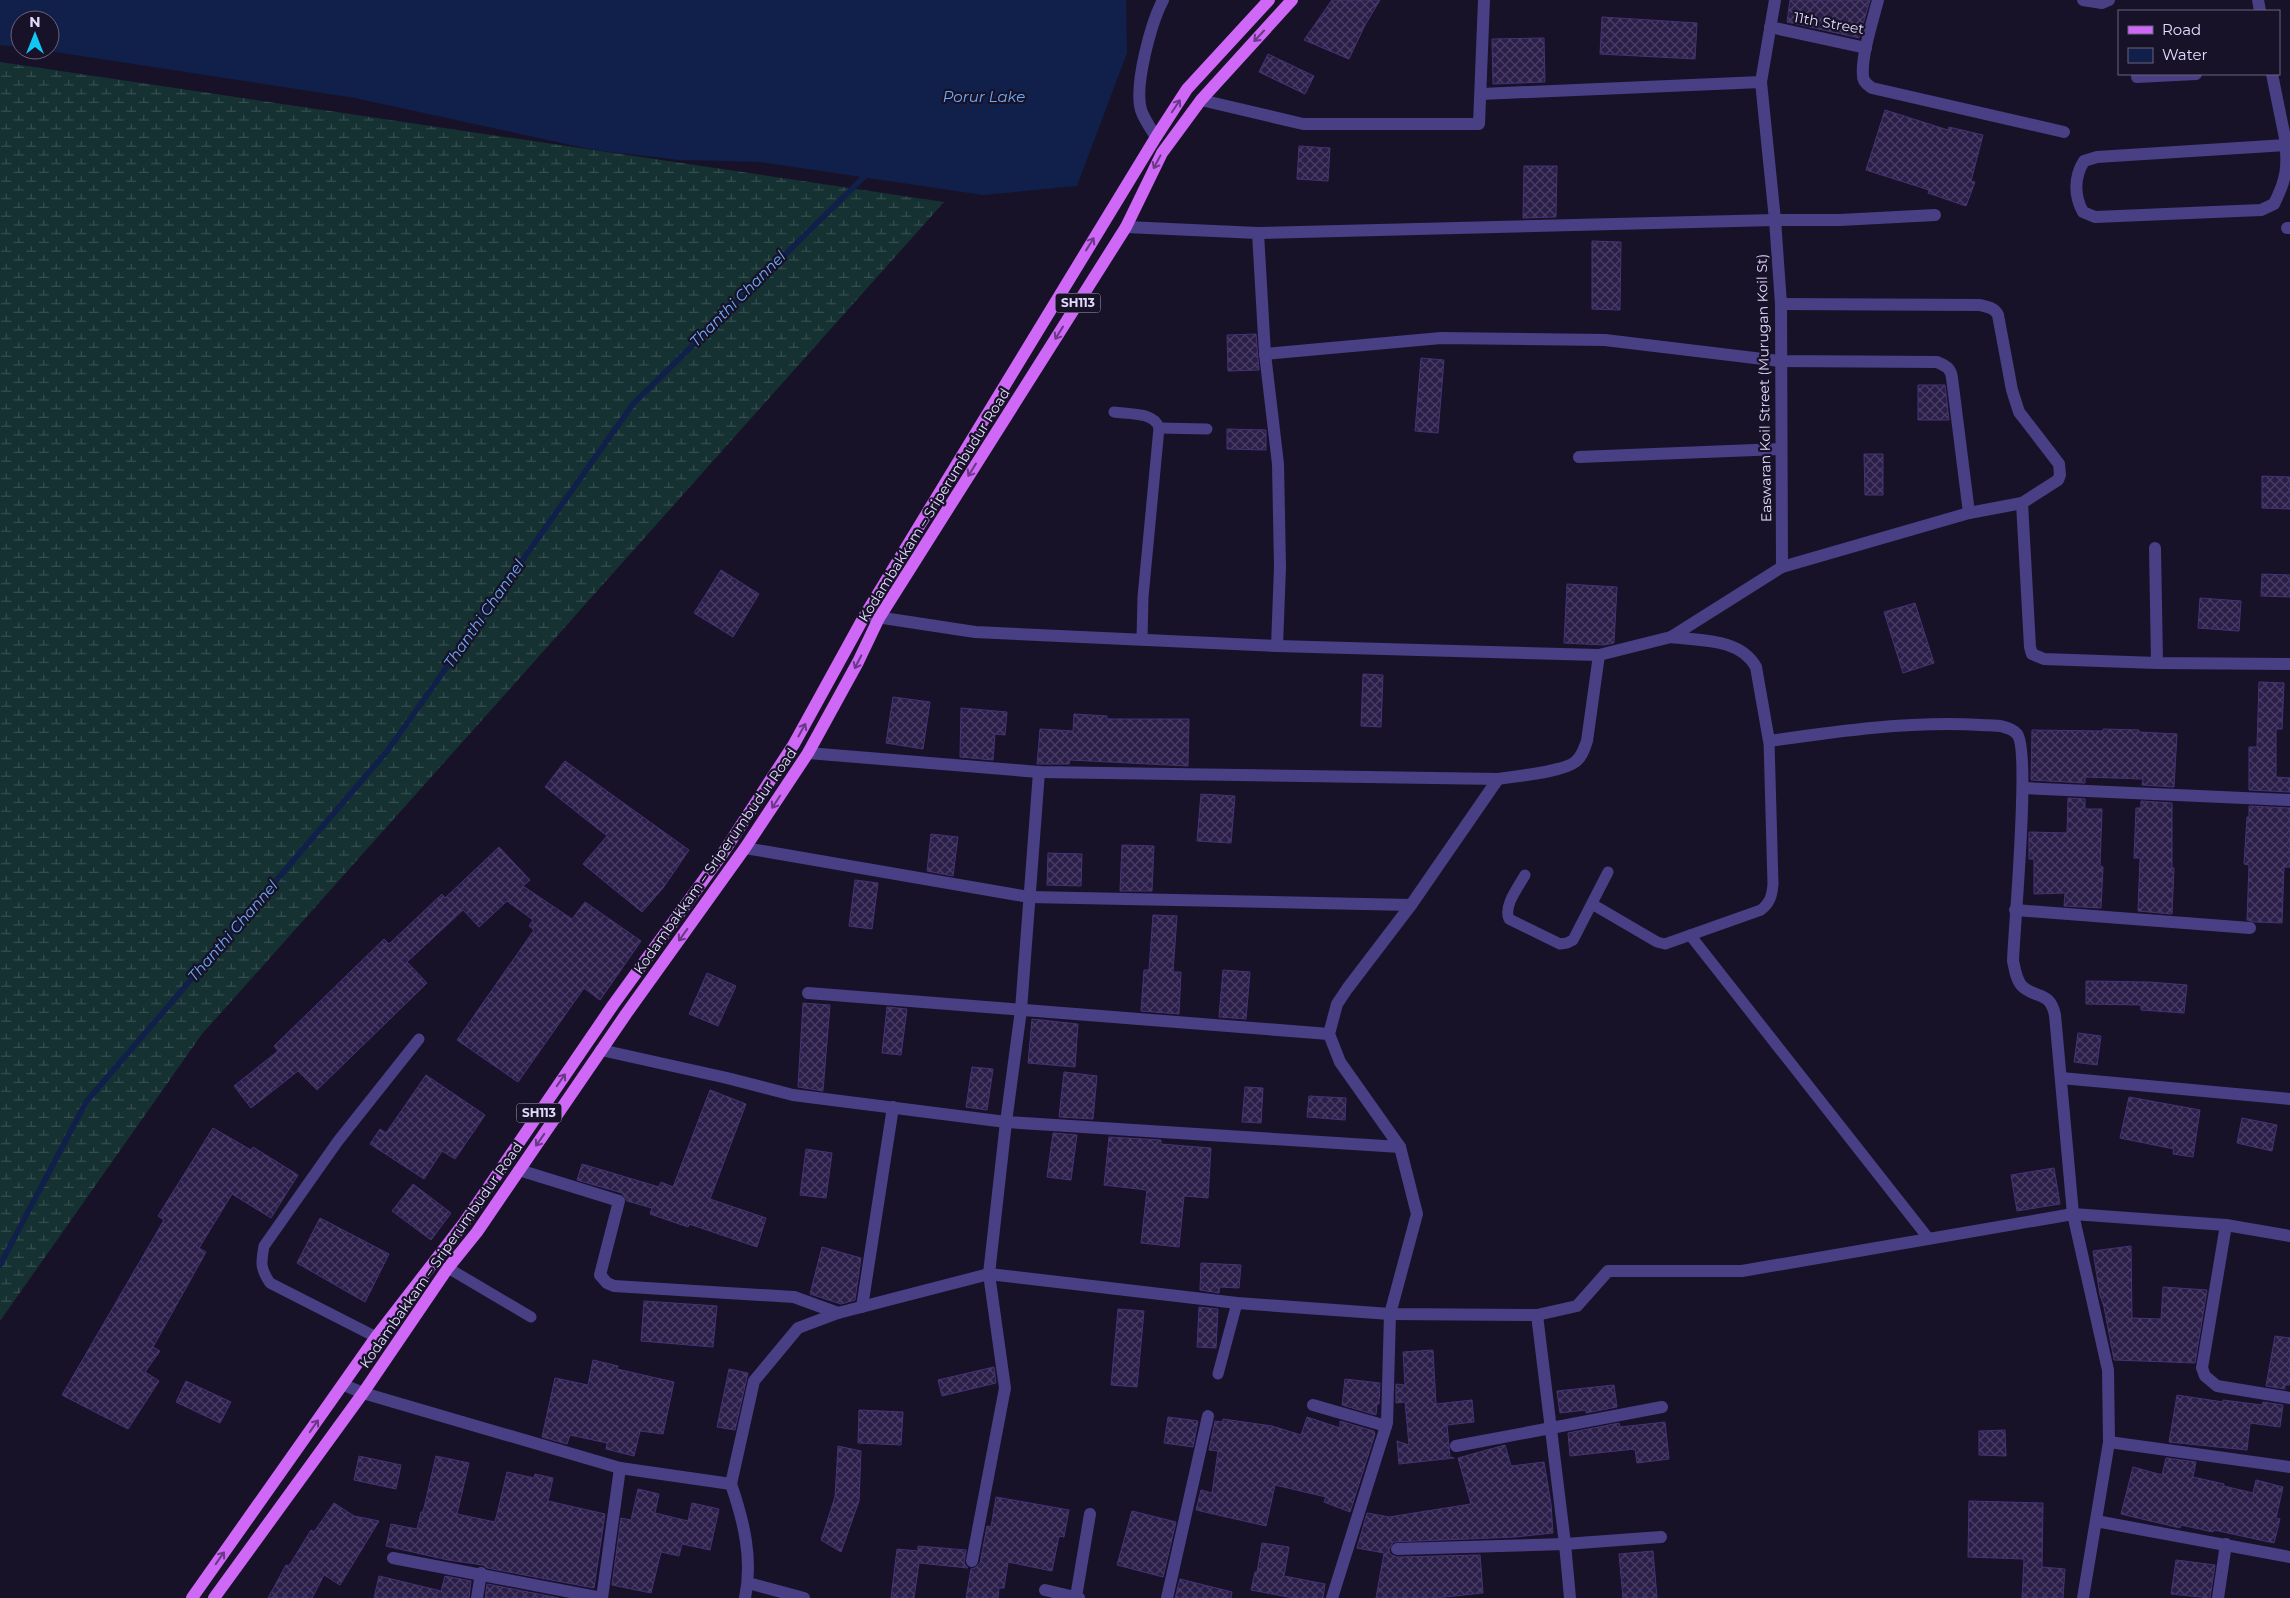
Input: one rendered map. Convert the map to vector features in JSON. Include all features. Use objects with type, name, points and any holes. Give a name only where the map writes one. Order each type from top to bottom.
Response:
[{"type":"main road","name":"Kodambakkam – Sriperumbudur Road","points":[[192,1598],[376,1338],[464,1223],[613,1005],[721,856],[794,744],[865,615],[1156,137],[1187,89],[1269,0]]},
{"type":"main road","name":"Kodambakkam – Sriperumbudur Road","points":[[214,1598],[363,1393],[448,1268],[477,1232],[601,1050],[746,848],[808,753],[858,662],[879,618],[1126,227],[1162,153],[1201,100],[1292,0]]},
{"type":"main road","points":[[1078,263],[1097,273]]},
{"type":"street","points":[[1156,137],[1141,110],[1139,90],[1154,21],[1163,0]]},
{"type":"street","points":[[1201,100],[1303,124],[1479,124],[1484,0]]},
{"type":"street","name":"Easwaran Koil Street (Murugan Koil St)","points":[[1775,0],[1761,82],[1775,220],[1781,304],[1782,567]]},
{"type":"street","name":"11th Street","points":[[1770,27],[1866,48],[1878,0]]},
{"type":"street","points":[[2083,0],[2102,3],[2109,0]]},
{"type":"street","points":[[1866,48],[1862,76],[1865,83],[1872,88],[2064,132]]},
{"type":"street","points":[[2137,77],[2176,75]]},
{"type":"street","points":[[2272,75],[2286,145],[2287,165],[2285,182],[2274,204],[2261,210],[2095,217],[2082,212],[2077,201],[2077,172],[2084,161],[2097,157],[2286,145]]},
{"type":"street","points":[[1481,94],[1761,82]]},
{"type":"street","points":[[1126,227],[1212,233],[1258,233],[1840,220],[1935,215]]},
{"type":"street","points":[[1258,233],[1265,354],[1278,464],[1280,567],[1277,646]]},
{"type":"street","points":[[865,615],[975,632],[1277,646],[1599,655],[1671,637],[1782,567],[1969,513],[2022,503],[2058,480],[2059,464],[2019,412],[2012,390],[1997,311],[1980,305],[1781,304]]},
{"type":"street","points":[[1265,354],[1440,338],[1605,340],[1780,361],[1937,362],[1946,366],[1952,372],[1969,513]]},
{"type":"street","points":[[1578,457],[1781,449]]},
{"type":"street","points":[[2022,503],[2030,647],[2032,654],[2044,659],[2157,663],[2290,664]]},
{"type":"street","points":[[2155,548],[2157,663]]},
{"type":"street","points":[[1671,637],[1731,646],[1750,657],[1756,667],[1769,741],[1902,724],[1958,724],[2006,727],[2016,733],[2020,740],[2023,788],[2013,961],[2016,976],[2023,987],[2043,996],[2053,1005],[2073,1214],[2108,1370],[2109,1442],[2083,1598]]},
{"type":"street","points":[[808,753],[1039,772],[1498,779],[1563,768],[1575,762],[1583,753],[1587,741],[1599,655]]},
{"type":"street","points":[[972,1561],[1005,1388],[989,1274],[1021,1010],[1039,772]]},
{"type":"street","points":[[1332,1598],[1386,1426],[1390,1314],[1417,1214],[1400,1148],[1340,1062],[1329,1034],[1337,1004],[1411,905],[1498,779]]},
{"type":"street","points":[[2023,788],[2290,800]]},
{"type":"street","points":[[746,848],[1029,897],[1411,905]]},
{"type":"street","points":[[2015,910],[2250,928]]},
{"type":"street","points":[[808,993],[1329,1034]]},
{"type":"street","points":[[601,1050],[794,1095],[1006,1122],[1400,1148]]},
{"type":"street","points":[[2061,1078],[2290,1099]]},
{"type":"street","points":[[862,1307],[893,1107]]},
{"type":"street","points":[[519,1170],[619,1201],[600,1275],[607,1283],[614,1286],[794,1297],[838,1314]]},
{"type":"street","points":[[745,1598],[748,1583],[747,1544],[743,1518],[732,1484],[754,1381],[798,1328],[862,1307],[989,1274],[1237,1303],[1390,1314],[1537,1316],[1577,1306],[1608,1271],[1742,1271],[2073,1214],[2226,1225],[2290,1236]]},
{"type":"street","points":[[2226,1225],[2202,1368],[2205,1376],[2217,1386],[2290,1398]]},
{"type":"street","points":[[1537,1316],[1566,1544],[1570,1598]]},
{"type":"street","points":[[344,1384],[363,1393],[620,1468],[732,1484]]},
{"type":"street","points":[[1313,1405],[1386,1426]]},
{"type":"street","points":[[1456,1446],[1551,1430],[1662,1407]]},
{"type":"street","points":[[1167,1598],[1208,1416]]},
{"type":"street","points":[[2109,1442],[2290,1467]]},
{"type":"street","points":[[394,1558],[481,1573],[602,1598],[620,1468]]},
{"type":"street","points":[[1045,1590],[1078,1598],[1090,1514]]},
{"type":"street","points":[[2096,1521],[2290,1557]]},
{"type":"street","points":[[1397,1549],[1566,1544],[1661,1537]]},
{"type":"street","points":[[2218,1598],[2226,1544]]},
{"type":"street","points":[[477,1598],[481,1573]]},
{"type":"street","points":[[748,1583],[804,1598]]},
{"type":"lane","points":[[1114,412],[1152,417],[1158,422],[1159,428],[1143,597],[1142,640]]},
{"type":"lane","points":[[1159,428],[1207,429]]},
{"type":"lane","points":[[1592,904],[1657,942],[1673,942],[1761,910],[1771,899],[1774,884],[1769,741]]},
{"type":"lane","points":[[1525,875],[1507,908],[1507,916],[1509,919],[1555,943],[1567,944],[1573,940],[1608,872]]},
{"type":"lane","points":[[1690,935],[1929,1239]]},
{"type":"lane","points":[[376,1338],[270,1283],[262,1271],[261,1261],[264,1246],[338,1141],[419,1040]]},
{"type":"lane","points":[[448,1268],[530,1317]]},
{"type":"lane","points":[[1218,1374],[1237,1303]]},
{"type":"green space","points":[[0,62],[944,202],[202,1034],[0,1321]]},
{"type":"water","name":"Porur Lake","points":[[0,0],[1126,0],[1127,53],[1077,186],[983,195],[760,162],[680,160],[594,150],[355,98],[60,53],[60,10],[10,10],[10,46],[0,45]]},
{"type":"building","points":[[1332,0],[1380,0],[1364,27],[1349,59],[1304,40]]},
{"type":"building","points":[[1790,0],[1870,0],[1859,38],[1787,22]]},
{"type":"building","points":[[1602,17],[1697,23],[1695,59],[1600,54]]},
{"type":"building","points":[[1544,38],[1545,82],[1493,84],[1492,39]]},
{"type":"building","points":[[1268,54],[1314,76],[1305,94],[1259,72]]},
{"type":"building","points":[[1885,110],[1948,130],[1949,127],[1983,135],[1971,181],[1975,182],[1966,206],[1928,193],[1929,190],[1866,170]]},
{"type":"building","points":[[1299,146],[1330,148],[1328,181],[1297,179]]},
{"type":"building","points":[[1524,166],[1557,166],[1556,217],[1523,218]]},
{"type":"building","points":[[1592,241],[1621,242],[1620,310],[1592,309]]},
{"type":"building","points":[[1256,334],[1259,370],[1228,371],[1227,335]]},
{"type":"building","points":[[1421,358],[1444,360],[1438,433],[1415,431]]},
{"type":"building","points":[[1918,385],[1945,385],[1949,420],[1918,420]]},
{"type":"building","points":[[1227,429],[1266,430],[1266,450],[1227,449]]},
{"type":"building","points":[[1864,454],[1883,454],[1883,495],[1865,495]]},
{"type":"building","points":[[2262,476],[2290,477],[2290,509],[2262,508]]},
{"type":"building","points":[[721,570],[759,594],[733,637],[694,613]]},
{"type":"building","points":[[2262,574],[2290,575],[2290,597],[2261,596]]},
{"type":"building","points":[[1567,584],[1617,587],[1614,643],[1604,645],[1564,643]]},
{"type":"building","points":[[2200,598],[2241,601],[2239,631],[2198,628]]},
{"type":"building","points":[[1915,603],[1934,663],[1903,673],[1884,612]]},
{"type":"building","points":[[1363,674],[1383,675],[1381,727],[1361,726]]},
{"type":"building","points":[[2259,682],[2284,683],[2282,729],[2276,729],[2276,777],[2290,778],[2290,792],[2249,790],[2249,747],[2257,747]]},
{"type":"building","points":[[893,697],[930,702],[923,749],[886,743]]},
{"type":"building","points":[[961,708],[1007,712],[1005,735],[995,734],[993,760],[960,757]]},
{"type":"building","points":[[1074,714],[1107,716],[1107,719],[1189,719],[1188,766],[1070,760],[1069,764],[1037,764],[1040,729],[1073,731]]},
{"type":"building","points":[[2103,729],[2177,734],[2174,787],[2142,785],[2143,779],[2085,777],[2085,783],[2031,780],[2032,730],[2103,731]]},
{"type":"building","points":[[565,761],[689,850],[663,888],[642,912],[583,864],[607,836],[545,787]]},
{"type":"building","points":[[1201,794],[1235,796],[1231,843],[1197,841]]},
{"type":"building","points":[[2068,798],[2085,799],[2085,809],[2102,809],[2100,866],[2103,867],[2101,908],[2064,906],[2065,893],[2034,894],[2034,859],[2029,859],[2029,832],[2067,833]]},
{"type":"building","points":[[2141,801],[2172,803],[2172,868],[2174,868],[2172,914],[2138,911],[2140,858],[2134,858],[2136,808],[2141,808]]},
{"type":"building","points":[[2249,806],[2290,808],[2290,867],[2284,867],[2282,923],[2247,920],[2249,865],[2244,864]]},
{"type":"building","points":[[931,834],[958,837],[953,876],[927,871]]},
{"type":"building","points":[[1122,845],[1154,846],[1152,891],[1120,891]]},
{"type":"building","points":[[499,847],[530,880],[523,886],[572,919],[585,902],[641,941],[600,1000],[584,988],[518,1082],[457,1040],[534,930],[529,926],[533,920],[507,901],[479,927],[463,910],[407,962],[427,983],[317,1090],[298,1071],[251,1108],[234,1086],[278,1051],[274,1046],[384,939],[389,944],[442,894],[445,898]]},
{"type":"building","points":[[1048,853],[1082,854],[1081,886],[1047,885]]},
{"type":"building","points":[[855,880],[878,883],[872,929],[849,926]]},
{"type":"building","points":[[1153,915],[1177,916],[1173,972],[1181,972],[1179,1014],[1141,1011],[1144,970],[1149,970]]},
{"type":"building","points":[[1223,970],[1250,972],[1246,1019],[1219,1017]]},
{"type":"building","points":[[707,973],[736,986],[718,1026],[689,1014]]},
{"type":"building","points":[[2086,981],[2187,985],[2184,1013],[2141,1010],[2141,1005],[2086,1004]]},
{"type":"building","points":[[803,1003],[830,1005],[823,1091],[798,1087]]},
{"type":"building","points":[[887,1007],[907,1009],[901,1055],[882,1053]]},
{"type":"building","points":[[1032,1019],[1078,1024],[1075,1067],[1028,1063]]},
{"type":"building","points":[[2078,1033],[2101,1036],[2097,1065],[2074,1062]]},
{"type":"building","points":[[972,1067],[993,1069],[987,1110],[966,1107]]},
{"type":"building","points":[[1064,1072],[1097,1076],[1093,1119],[1059,1117]]},
{"type":"building","points":[[426,1075],[485,1115],[455,1159],[442,1151],[424,1179],[370,1144],[380,1129],[386,1133]]},
{"type":"building","points":[[1245,1087],[1263,1088],[1261,1123],[1242,1122]]},
{"type":"building","points":[[710,1090],[746,1104],[710,1199],[766,1218],[757,1247],[689,1224],[688,1227],[650,1214],[652,1208],[627,1201],[622,1193],[577,1180],[582,1164],[659,1187],[661,1182],[673,1187]]},
{"type":"building","points":[[1309,1096],[1346,1098],[1345,1120],[1307,1117]]},
{"type":"building","points":[[2129,1097],[2200,1110],[2193,1157],[2173,1154],[2174,1149],[2120,1138]]},
{"type":"building","points":[[2242,1118],[2277,1125],[2272,1151],[2237,1143]]},
{"type":"building","points":[[213,1128],[251,1150],[253,1147],[298,1175],[271,1218],[232,1194],[199,1248],[206,1252],[153,1347],[160,1351],[145,1372],[159,1381],[128,1429],[62,1395],[164,1220],[158,1216]]},
{"type":"building","points":[[1053,1133],[1077,1135],[1071,1180],[1047,1177]]},
{"type":"building","points":[[1109,1137],[1161,1140],[1161,1144],[1211,1148],[1208,1198],[1184,1196],[1179,1247],[1141,1243],[1147,1190],[1104,1185]]},
{"type":"building","points":[[806,1149],[832,1153],[826,1198],[800,1195]]},
{"type":"building","points":[[2054,1168],[2060,1204],[2017,1211],[2011,1175]]},
{"type":"building","points":[[413,1184],[451,1213],[431,1240],[392,1211]]},
{"type":"building","points":[[320,1218],[389,1254],[365,1302],[297,1263]]},
{"type":"building","points":[[2131,1246],[2132,1318],[2161,1319],[2163,1287],[2207,1290],[2195,1363],[2114,1360],[2093,1251]]},
{"type":"building","points":[[822,1247],[861,1258],[855,1300],[841,1304],[810,1294]]},
{"type":"building","points":[[1201,1263],[1241,1265],[1239,1288],[1220,1287],[1219,1293],[1200,1290]]},
{"type":"building","points":[[644,1301],[717,1306],[713,1347],[641,1341]]},
{"type":"building","points":[[1199,1307],[1218,1309],[1216,1348],[1197,1347]]},
{"type":"building","points":[[1118,1309],[1144,1311],[1137,1387],[1111,1385]]},
{"type":"building","points":[[2275,1336],[2290,1338],[2290,1377],[2289,1385],[2285,1385],[2285,1389],[2266,1386]]},
{"type":"building","points":[[1433,1350],[1436,1404],[1472,1400],[1474,1422],[1447,1425],[1450,1457],[1454,1458],[1399,1464],[1397,1441],[1409,1445],[1405,1402],[1396,1403],[1396,1384],[1405,1385],[1403,1352]]},
{"type":"building","points":[[593,1360],[618,1366],[617,1369],[674,1382],[663,1434],[640,1431],[634,1456],[606,1449],[607,1443],[570,1435],[567,1444],[542,1437],[555,1378],[588,1385]]},
{"type":"building","points":[[994,1367],[996,1383],[942,1396],[938,1380]]},
{"type":"building","points":[[729,1369],[748,1373],[735,1430],[717,1427]]},
{"type":"building","points":[[1345,1379],[1380,1383],[1379,1404],[1377,1404],[1376,1415],[1342,1405]]},
{"type":"building","points":[[186,1381],[231,1402],[220,1423],[176,1402]]},
{"type":"building","points":[[1614,1385],[1617,1407],[1586,1413],[1586,1410],[1560,1413],[1557,1391]]},
{"type":"building","points":[[2177,1395],[2223,1402],[2223,1400],[2262,1405],[2263,1402],[2283,1405],[2280,1427],[2250,1423],[2247,1450],[2169,1442]]},
{"type":"building","points":[[859,1410],[903,1412],[901,1445],[858,1443]]},
{"type":"building","points":[[1168,1417],[1198,1421],[1193,1447],[1164,1443]]},
{"type":"building","points":[[1307,1417],[1340,1428],[1340,1421],[1374,1431],[1375,1434],[1350,1512],[1324,1502],[1326,1497],[1275,1485],[1266,1526],[1196,1510],[1201,1490],[1212,1493],[1218,1451],[1209,1450],[1215,1421],[1223,1422],[1223,1419],[1272,1426],[1301,1435]]},
{"type":"building","points":[[1665,1422],[1669,1459],[1637,1463],[1635,1449],[1570,1456],[1568,1433],[1619,1423],[1620,1427]]},
{"type":"building","points":[[2005,1430],[2006,1456],[1979,1455],[1979,1431]]},
{"type":"building","points":[[1505,1445],[1511,1466],[1544,1462],[1551,1504],[1553,1533],[1515,1537],[1393,1542],[1389,1550],[1390,1554],[1397,1557],[1480,1555],[1483,1593],[1435,1598],[1376,1598],[1384,1553],[1357,1548],[1367,1513],[1389,1517],[1471,1504],[1458,1458]]},
{"type":"building","points":[[838,1446],[861,1451],[859,1501],[841,1552],[821,1540],[835,1497]]},
{"type":"building","points":[[359,1456],[401,1465],[396,1489],[354,1480]]},
{"type":"building","points":[[436,1456],[469,1463],[457,1514],[495,1522],[507,1472],[534,1478],[535,1474],[553,1478],[548,1501],[605,1514],[594,1588],[487,1568],[483,1565],[448,1560],[386,1546],[391,1524],[417,1529],[421,1512],[423,1512]]},
{"type":"building","points":[[2166,1458],[2196,1462],[2193,1477],[2224,1484],[2224,1486],[2253,1493],[2256,1480],[2283,1487],[2276,1518],[2280,1519],[2274,1543],[2214,1530],[2213,1532],[2181,1525],[2180,1528],[2121,1514],[2133,1467],[2162,1475]]},
{"type":"building","points":[[638,1489],[659,1494],[655,1513],[688,1521],[692,1503],[719,1509],[710,1550],[682,1544],[679,1556],[661,1552],[651,1593],[612,1585],[621,1518],[631,1520]]},
{"type":"building","points":[[996,1497],[1069,1510],[1064,1537],[1059,1536],[1052,1571],[1008,1562],[1004,1588],[999,1588],[998,1598],[966,1598],[971,1569],[980,1563],[987,1526],[991,1527]]},
{"type":"building","points":[[1969,1501],[2043,1503],[2042,1567],[2065,1569],[2063,1598],[2022,1598],[2024,1559],[1968,1557]]},
{"type":"building","points":[[334,1503],[354,1516],[379,1521],[340,1585],[324,1575],[312,1598],[268,1598],[286,1565],[289,1566],[311,1530],[314,1532]]},
{"type":"building","points":[[1132,1511],[1176,1522],[1163,1577],[1117,1565]]},
{"type":"building","points":[[1262,1543],[1289,1547],[1284,1576],[1325,1584],[1323,1598],[1293,1598],[1251,1590],[1255,1572],[1257,1572]]},
{"type":"building","points":[[918,1546],[966,1550],[964,1563],[968,1568],[919,1563],[914,1598],[891,1598],[897,1549],[918,1551]]},
{"type":"building","points":[[1653,1551],[1657,1598],[1623,1598],[1619,1554]]},
{"type":"building","points":[[2176,1560],[2215,1565],[2210,1598],[2171,1594]]},
{"type":"building","points":[[379,1576],[441,1591],[445,1576],[471,1581],[469,1598],[374,1598]]},
{"type":"building","points":[[1180,1579],[1232,1592],[1231,1598],[1175,1598]]},
{"type":"building","points":[[487,1584],[559,1598],[485,1598]]},
{"type":"waterway","name":"Thanthi Channel","points":[[0,1265],[86,1102],[388,750],[633,404],[869,172]]}]
